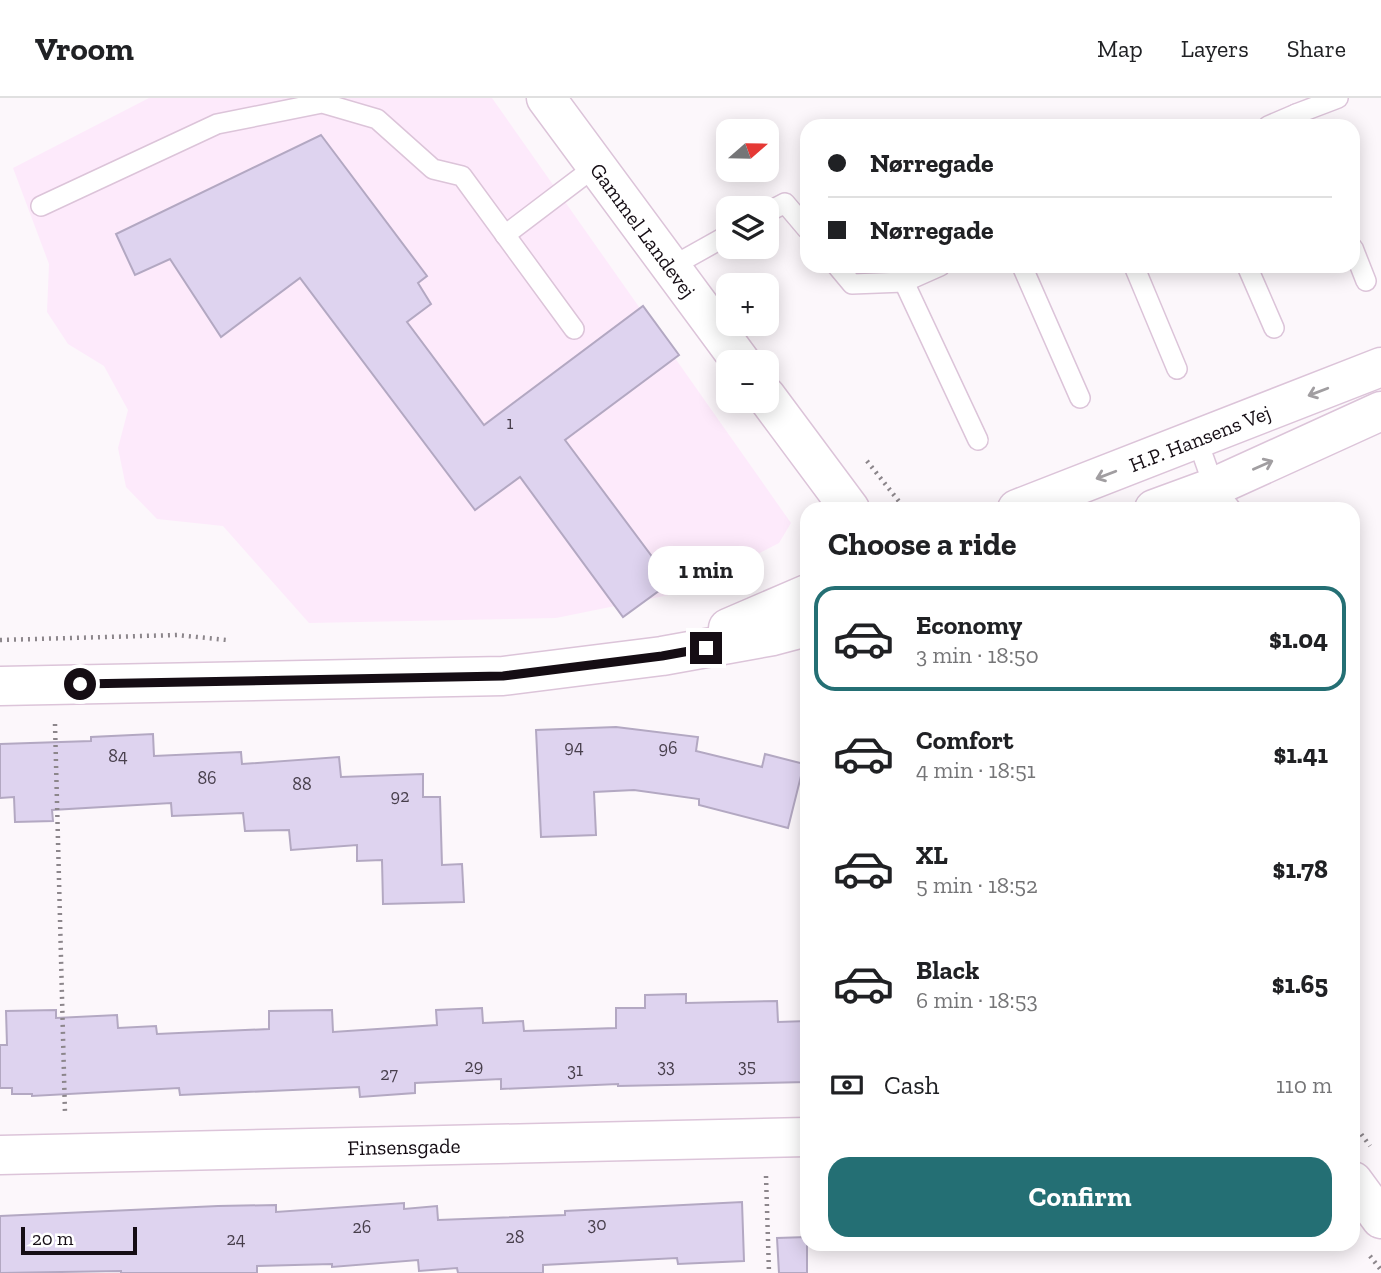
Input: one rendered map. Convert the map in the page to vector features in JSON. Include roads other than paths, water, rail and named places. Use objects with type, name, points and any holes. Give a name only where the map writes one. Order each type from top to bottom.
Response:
[{"type":"street","name":"Gammel Landevej","points":[[546,98],[732,350]]},
{"type":"street","name":"H.P. Hansens Vej","points":[[1035,502],[1381,367]]},
{"type":"street","points":[[1197,502],[1222,498],[1381,411]]},
{"type":"street","points":[[779,413],[845,502]]},
{"type":"street","points":[[662,656],[800,597]]},
{"type":"street","points":[[0,686],[503,676],[662,656],[800,629]]},
{"type":"street","name":"Finsensgade","points":[[0,1155],[800,1137]]},
{"type":"street","points":[[1360,1190],[1381,1219]]},
{"type":"lane","points":[[1300,119],[1338,98]]},
{"type":"lane","points":[[41,206],[218,124],[322,103],[377,119],[433,169],[462,176],[574,329]]},
{"type":"lane","points":[[505,235],[596,166]]},
{"type":"lane","points":[[779,206],[785,203],[800,221]]},
{"type":"lane","points":[[671,267],[716,242]]},
{"type":"lane","points":[[1360,266],[1366,281]]},
{"type":"lane","points":[[843,273],[852,284],[904,282],[924,273]]},
{"type":"lane","points":[[1025,273],[1080,398]]},
{"type":"lane","points":[[1138,273],[1177,369]]},
{"type":"lane","points":[[1250,273],[1274,328]]},
{"type":"lane","points":[[904,282],[978,440]]},
{"type":"lane","points":[[1196,439],[1222,498]]}]
